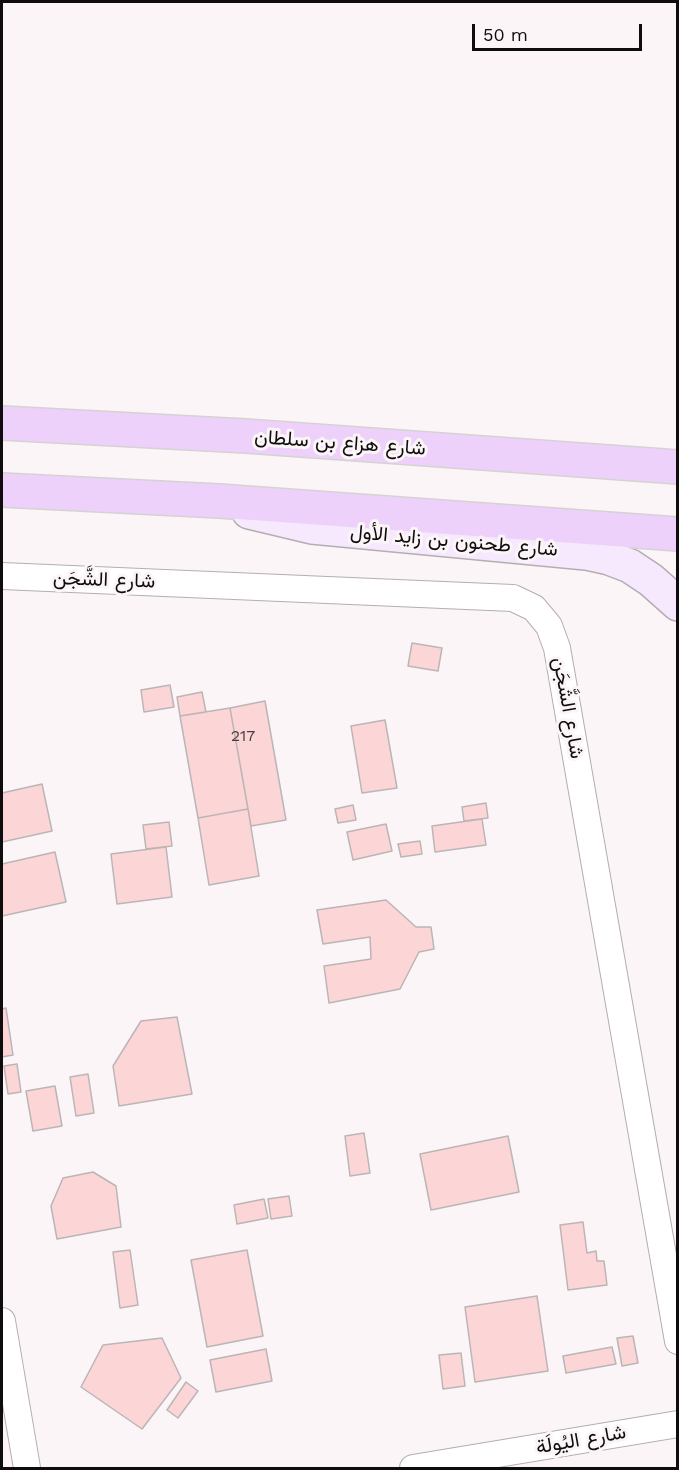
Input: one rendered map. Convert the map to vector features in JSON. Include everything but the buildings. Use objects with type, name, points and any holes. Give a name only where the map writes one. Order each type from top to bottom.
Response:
[{"type":"main road","name":"شارع هزاع بن سلطان","points":[[2,423],[258,437],[678,467]]},
{"type":"main road","points":[[2,490],[219,501],[678,534]]},
{"type":"street","name":"شارع طحنون بن زايد الأول","points":[[219,501],[265,517],[312,527],[586,553],[609,558],[630,566],[651,580],[678,604]]},
{"type":"street","name":"شارع الشَّجَن","points":[[2,576],[513,598],[534,608],[549,626],[557,648],[678,1341]]},
{"type":"street","points":[[2,1321],[27,1468]]},
{"type":"street","name":"شارع اليُولَة","points":[[413,1468],[678,1424]]}]
